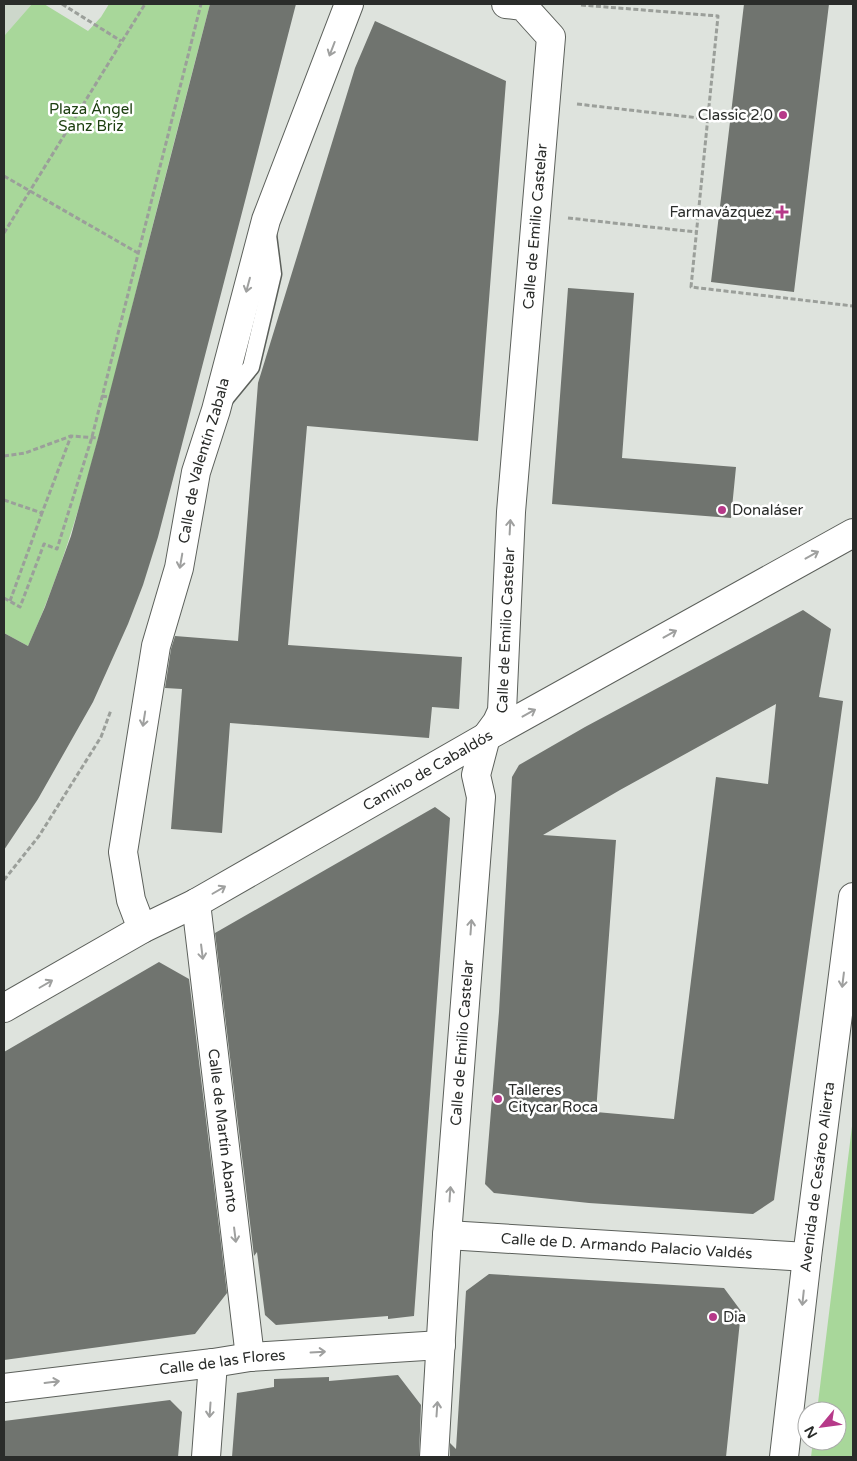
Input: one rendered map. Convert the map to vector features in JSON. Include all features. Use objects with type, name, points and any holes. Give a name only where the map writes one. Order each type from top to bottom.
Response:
[{"type":"street","name":"Calle de Valentín Zabala","points":[[142,929],[131,900],[124,852],[156,646],[179,568],[196,472],[216,410],[266,220],[349,4]]},
{"type":"street","name":"Calle de Emilio Castelar","points":[[434,1457],[447,1235],[482,797],[476,775],[486,737],[497,722],[502,711],[510,512],[552,36],[523,6],[506,4]]},
{"type":"street","name":"Camino de Cabaldós","points":[[4,1008],[142,929],[196,903],[486,737],[853,533]]},
{"type":"street","name":"Avenida de Cesáreo Alierta","points":[[784,1457],[807,1257],[853,897]]},
{"type":"street","name":"Calle de Martín Abanto","points":[[196,903],[250,1357]]},
{"type":"street","name":"Calle de D. Armando Palacio Valdés","points":[[447,1235],[807,1257]]},
{"type":"street","name":"Calle de las Flores","points":[[4,1388],[250,1357],[441,1345]]},
{"type":"street","points":[[206,1457],[213,1363]]},
{"type":"path","points":[[62,4],[122,41]]},
{"type":"path","points":[[4,233],[145,4]]},
{"type":"path","points":[[4,598],[20,607],[44,544],[57,549],[92,437],[201,4]]},
{"type":"path","points":[[581,5],[613,6],[718,16],[690,288],[853,306]]},
{"type":"path","points":[[546,100],[708,119]]},
{"type":"path","points":[[4,176],[138,253]]},
{"type":"path","points":[[536,215],[696,232]]},
{"type":"path","points":[[102,396],[108,397]]},
{"type":"path","points":[[10,602],[71,436]]},
{"type":"path","points":[[4,456],[25,453],[71,436],[98,438]]},
{"type":"path","points":[[4,500],[42,513]]},
{"type":"path","points":[[4,880],[39,836],[91,754],[101,737],[114,703]]},
{"type":"shaded area","points":[[4,4],[32,4],[4,36]]},
{"type":"green space","name":"Plaza Ángel Sanz Briz","points":[[32,4],[44,4],[88,31],[101,17],[109,4],[210,4],[81,501],[57,574],[28,646],[4,633],[4,36]]},
{"type":"green space","points":[[853,1118],[853,1457],[811,1457],[812,1451],[847,1451],[847,1401],[818,1401]]},
{"type":"building","points":[[210,4],[296,4],[158,537],[143,585],[128,624],[93,702],[38,799],[4,850],[4,633],[28,646],[45,607],[71,536]]},
{"type":"building","points":[[744,4],[829,4],[794,292],[711,282]]},
{"type":"building","points":[[375,21],[506,81],[478,441],[307,426],[288,645],[462,657],[459,709],[432,707],[429,738],[230,723],[222,833],[171,829],[182,689],[165,688],[171,649],[175,636],[238,641],[258,383],[355,68]]},
{"type":"building","points":[[568,288],[634,293],[622,458],[736,467],[731,518],[552,504]]},
{"type":"building","points":[[803,610],[831,629],[819,697],[843,701],[774,1200],[753,1214],[589,1203],[494,1193],[485,1184],[499,1012],[512,777],[519,765],[585,727]],"holes":[[[776,704],[768,784],[716,777],[674,1119],[596,1112],[616,840],[543,835]]]},
{"type":"building","points":[[435,807],[450,818],[414,1316],[388,1319],[388,1316],[276,1325],[265,1315],[257,1252],[254,1256],[215,933]]},
{"type":"building","points":[[159,962],[189,979],[227,1293],[195,1334],[4,1360],[4,1052]]},
{"type":"building","points":[[489,1274],[724,1288],[741,1311],[726,1457],[450,1457],[450,1443],[456,1449],[466,1291]]},
{"type":"building","points":[[398,1375],[421,1405],[419,1457],[232,1457],[237,1393],[274,1387],[274,1379],[329,1377],[329,1381]]},
{"type":"building","points":[[170,1400],[182,1412],[178,1457],[4,1457],[4,1421]]},
{"type":"place","name":"Classic 2.0","points":[[783,115]]},
{"type":"place","name":"Farmavázquez","points":[[782,212]]},
{"type":"place","name":"Donaláser","points":[[722,510]]},
{"type":"place","name":"Talleres Citycar Roca","points":[[498,1099]]},
{"type":"place","name":"Dia","points":[[713,1317]]}]
